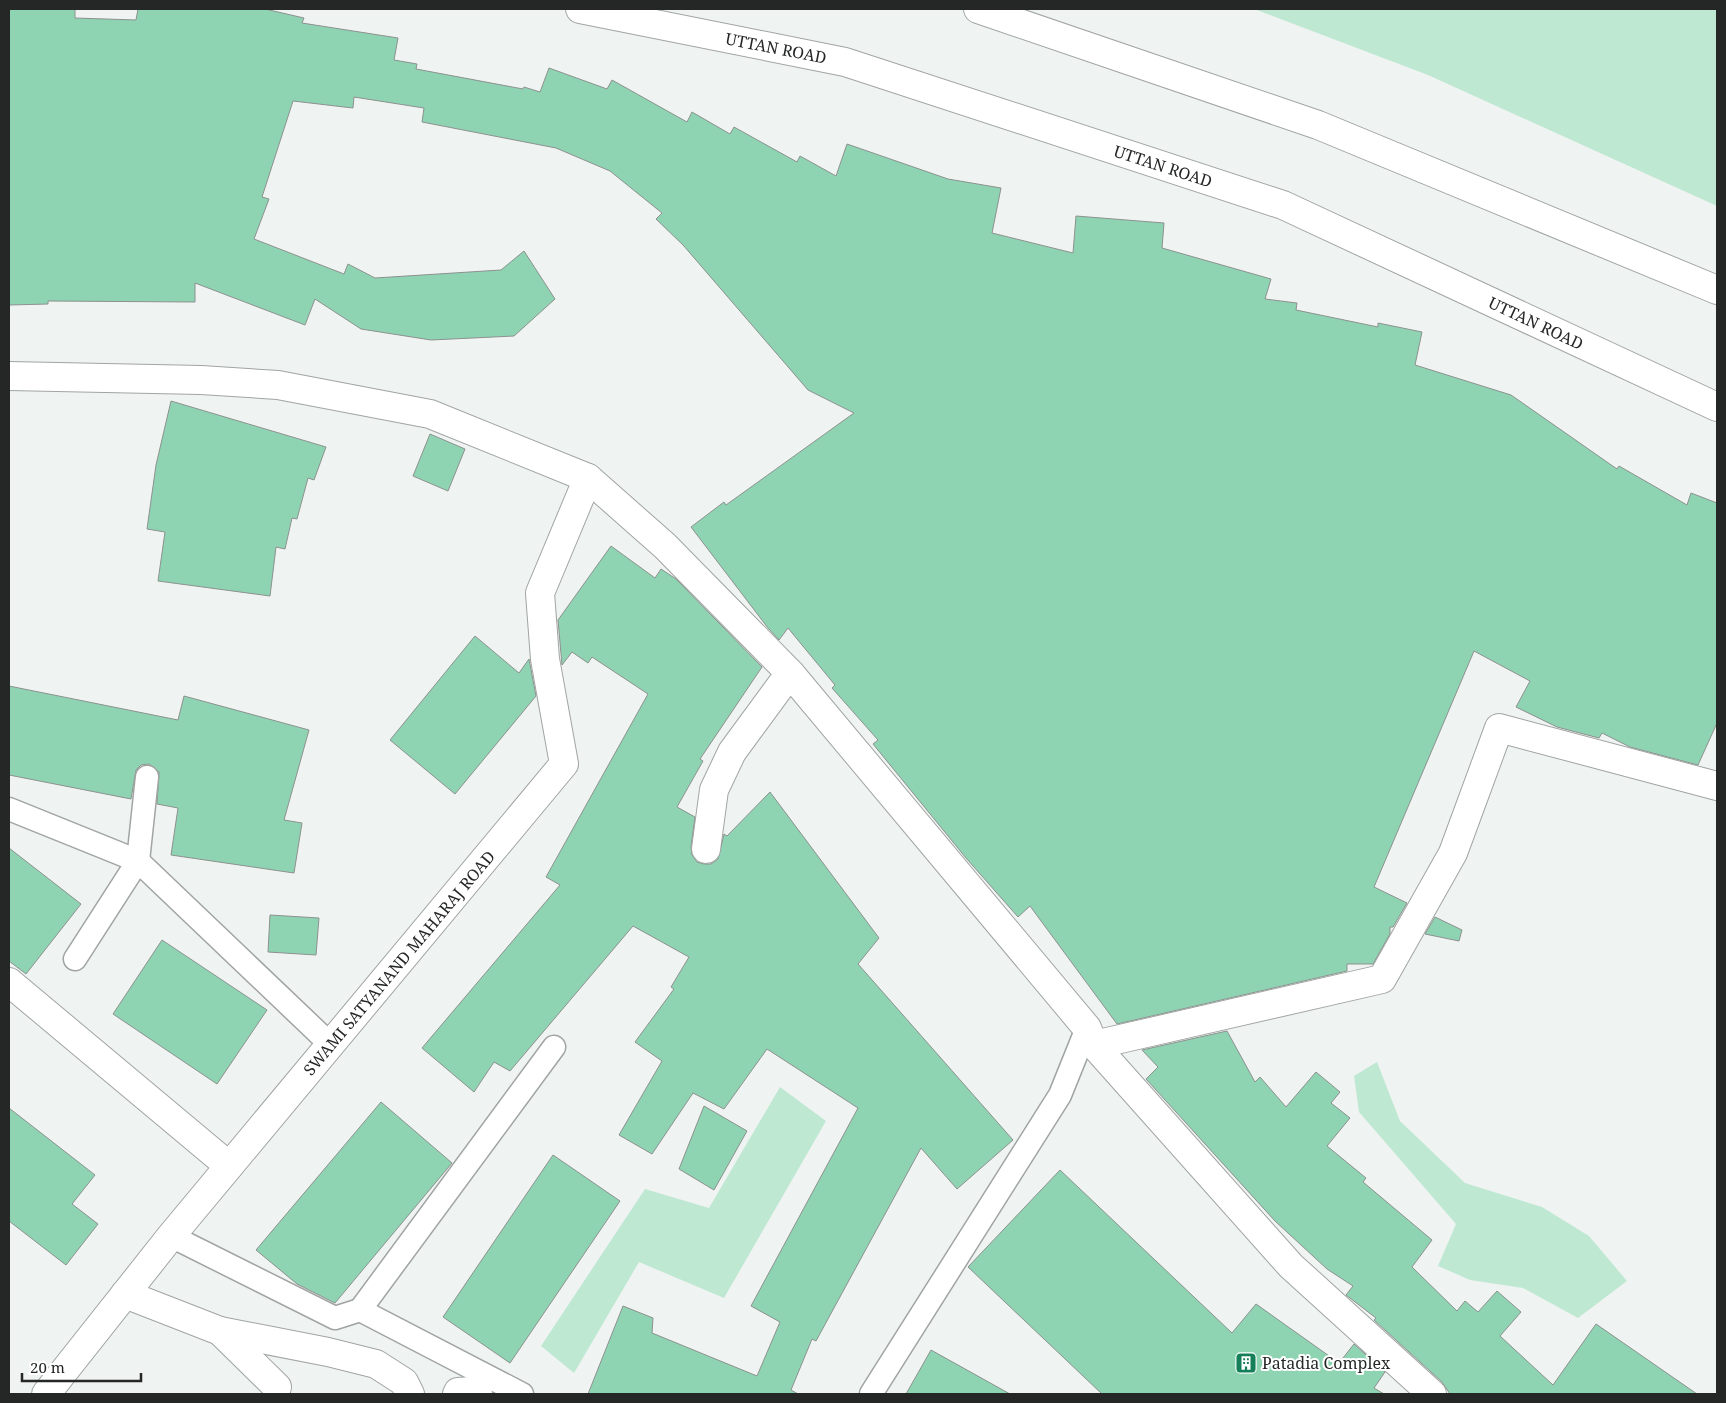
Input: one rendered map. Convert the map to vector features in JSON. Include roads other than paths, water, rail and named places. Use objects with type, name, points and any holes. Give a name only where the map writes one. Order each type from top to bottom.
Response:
[{"type":"street","name":"UTTAN ROAD","points":[[580,9],[845,62],[1283,205],[1716,403]]},
{"type":"street","points":[[978,9],[1318,125],[1717,290]]},
{"type":"street","points":[[9,376],[201,380],[278,385],[430,414],[588,478],[665,546],[790,673],[1090,1037],[1291,1266],[1432,1394]]},
{"type":"street","name":"SWAMI SATYANAND MAHARAJ ROAD","points":[[46,1394],[171,1236],[564,764],[545,659],[540,593],[588,478]]},
{"type":"street","points":[[706,849],[714,790],[728,760],[790,673]]},
{"type":"street","points":[[1090,1037],[1382,979],[1453,853],[1499,728],[1717,786]]},
{"type":"street","points":[[9,982],[229,1166]]},
{"type":"street","points":[[125,1294],[220,1331],[328,1352],[376,1364],[404,1382],[410,1394]]},
{"type":"street","points":[[220,1331],[277,1387]]},
{"type":"street","points":[[457,1394],[458,1392],[472,1391],[478,1394]]},
{"type":"lane","points":[[75,959],[138,861],[147,776]]},
{"type":"lane","points":[[9,810],[138,861],[331,1045]]},
{"type":"lane","points":[[871,1394],[1060,1094],[1090,1037]]},
{"type":"lane","points":[[171,1236],[334,1318],[360,1310],[554,1047]]},
{"type":"lane","points":[[360,1310],[522,1394]]},
{"type":"place","name":"Patadia Complex","points":[[1246,1363]]}]
